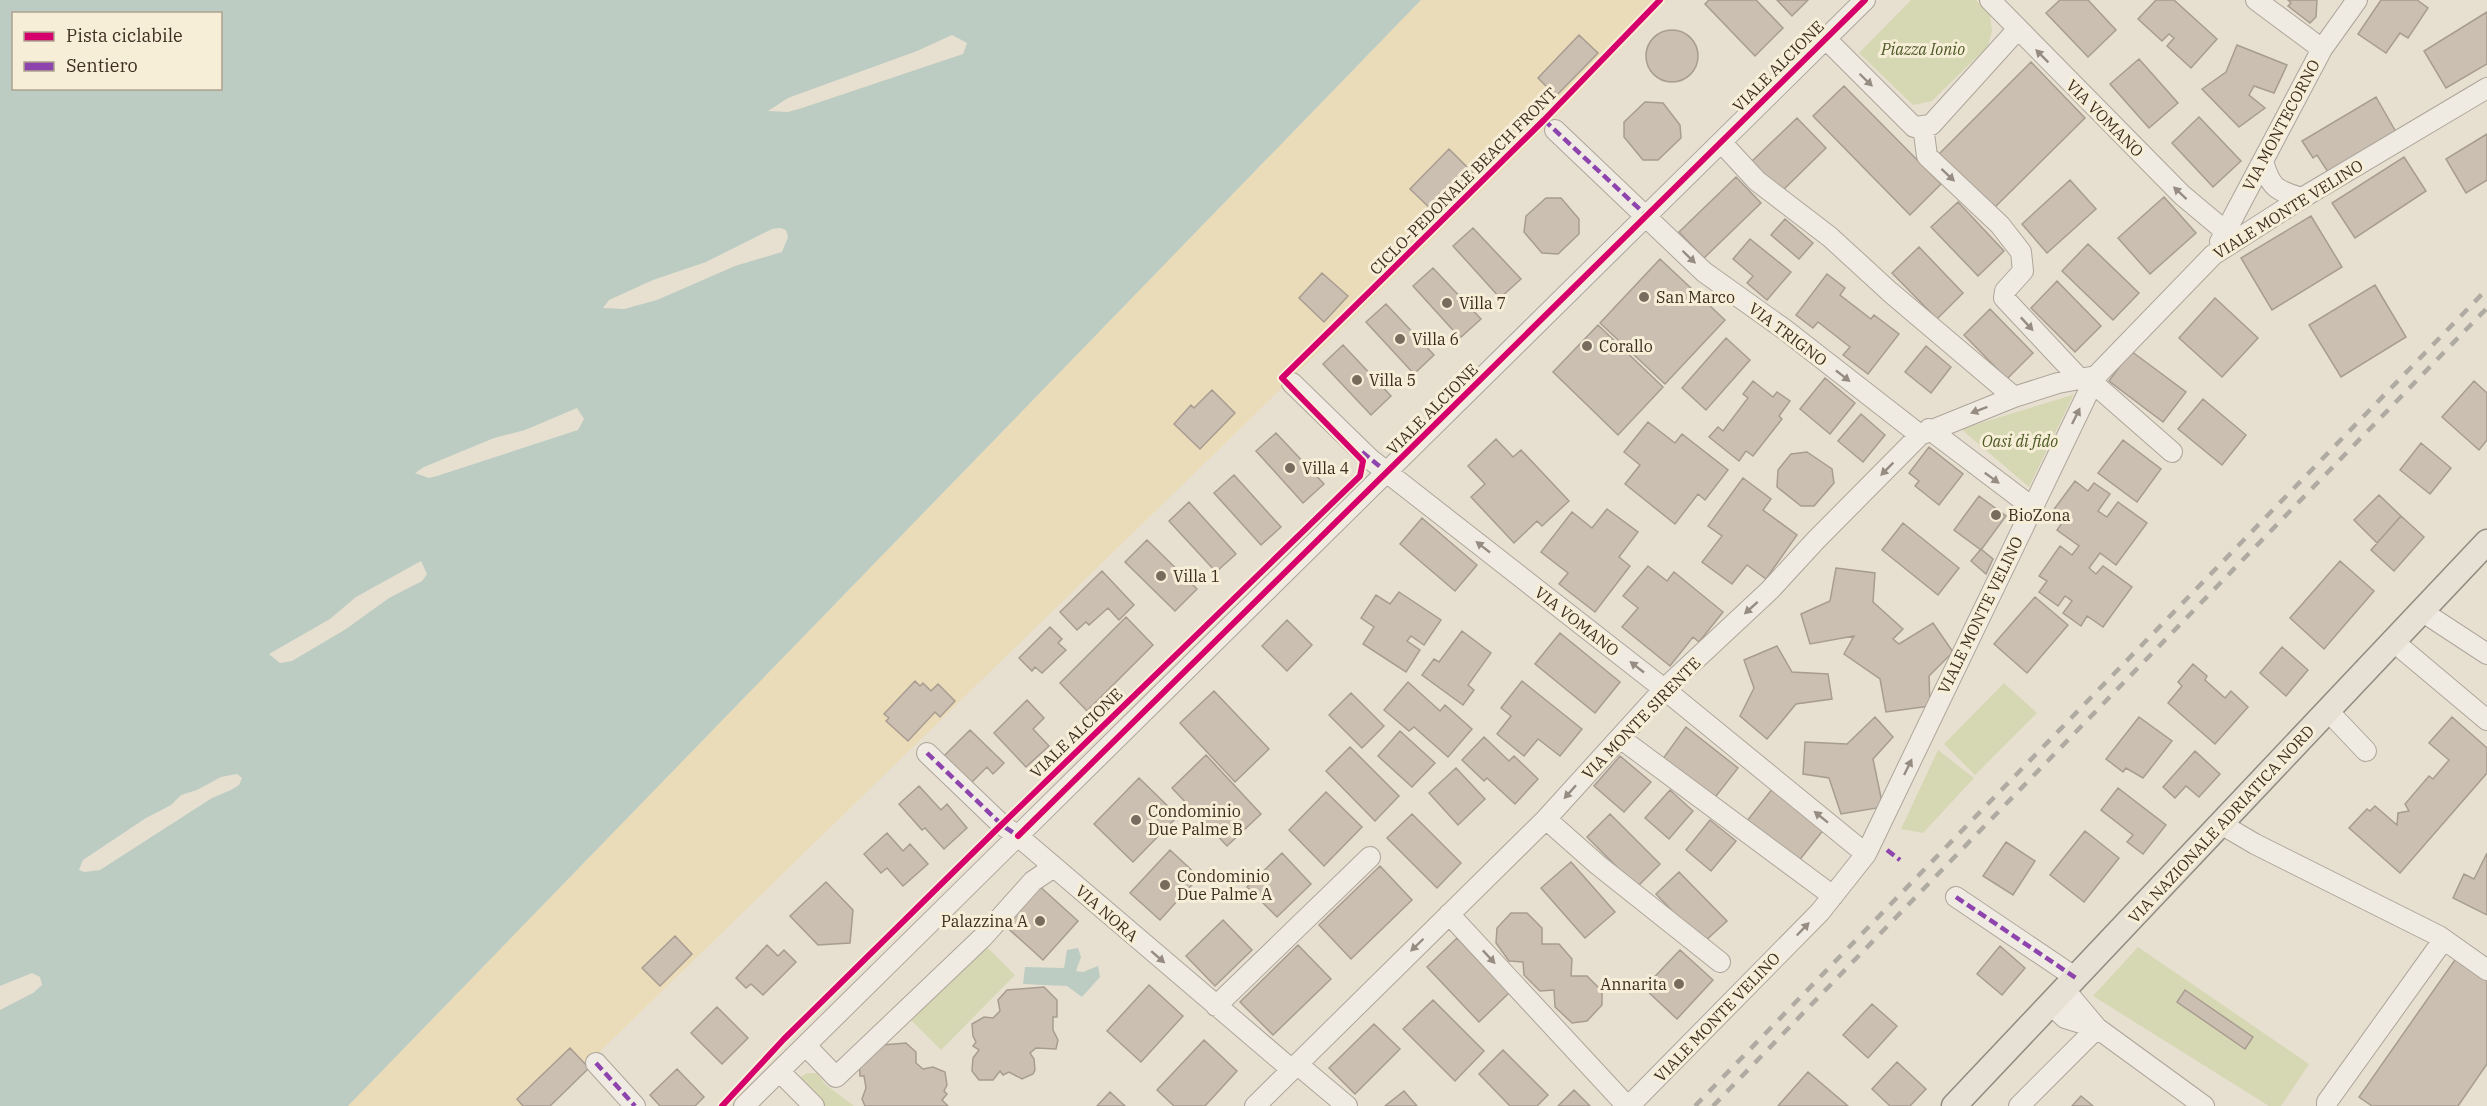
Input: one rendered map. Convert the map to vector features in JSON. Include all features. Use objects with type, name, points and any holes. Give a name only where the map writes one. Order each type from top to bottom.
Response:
[{"type":"main road","name":"VIA NAZIONALE ADRIATICA NORD","points":[[1954,1106],[2487,542]]},
{"type":"street","name":"VIALE ALCIONE","points":[[744,1106],[1865,0]]},
{"type":"street","name":"VIA VOMANO","points":[[1990,0],[2017,30],[2182,195],[2225,231]]},
{"type":"street","points":[[2256,0],[2322,49]]},
{"type":"street","name":"VIA MONTECORNO","points":[[2213,255],[2322,49],[2357,0]]},
{"type":"street","points":[[1825,38],[1914,127],[1931,125],[2017,30]]},
{"type":"street","name":"VIALE MONTE VELINO","points":[[1449,914],[1628,1106],[1833,896],[1866,854],[2032,507],[2089,379],[2213,255],[2302,198],[2487,88]]},
{"type":"street","points":[[1923,126],[1927,156],[2000,225],[2021,252],[2023,271],[2005,291],[2004,298],[2089,379],[2172,452]]},
{"type":"street","name":"VIA TRIGNO","points":[[1555,130],[1704,272],[2032,507]]},
{"type":"street","points":[[1721,142],[1757,181],[1830,237],[1890,292],[2014,397]]},
{"type":"street","points":[[2263,160],[2269,181],[2279,191],[2302,198]]},
{"type":"street","name":"VIA MONTE SIRENTE","points":[[1255,1106],[1545,819],[1664,689],[1770,591],[1816,540],[1925,432],[2014,397],[2089,379]]},
{"type":"street","name":"VIA VOMANO","points":[[1292,383],[1360,450],[1388,473],[1664,689],[1866,854]]},
{"type":"street","points":[[2422,612],[2487,654]]},
{"type":"street","points":[[2394,642],[2487,720]]},
{"type":"street","points":[[2328,711],[2366,751]]},
{"type":"street","points":[[1620,738],[1775,850],[1833,896]]},
{"type":"street","name":"VIA NORA","points":[[927,753],[1002,825],[1018,836],[1291,1070],[1347,1106]]},
{"type":"street","points":[[1545,819],[1598,866],[1720,962]]},
{"type":"street","points":[[2221,824],[2255,844],[2439,936],[2487,970]]},
{"type":"street","points":[[1216,1006],[1370,857]]},
{"type":"street","points":[[806,1046],[836,1077],[982,937],[1034,881],[1054,867]]},
{"type":"street","points":[[1956,897],[2064,991],[2097,1028],[2204,1106]]},
{"type":"street","points":[[2327,1106],[2327,1102],[2439,946],[2439,936]]},
{"type":"street","points":[[2019,1106],[2097,1028]]},
{"type":"street","points":[[596,1063],[635,1106]]},
{"type":"street","points":[[780,1072],[814,1106]]},
{"type":"green space","name":"Piazza Ionio","points":[[1911,0],[1976,0],[1990,15],[1992,31],[1988,46],[1932,101],[1913,105],[1859,53]]},
{"type":"green space","name":"Oasi di fido","points":[[2074,394],[2029,487],[1961,429],[2072,395]]},
{"type":"green space","points":[[2004,683],[2037,713],[1975,775],[1944,744]]},
{"type":"green space","points":[[1938,750],[1974,778],[1923,833],[1901,829]]},
{"type":"green space","points":[[986,946],[1015,975],[941,1050],[911,1020]]},
{"type":"green space","points":[[2138,947],[2309,1064],[2281,1106],[2269,1106],[2093,996]]},
{"type":"green space","points":[[807,1073],[817,1073],[826,1085],[854,1106],[825,1106],[797,1079]]},
{"type":"sand","points":[[1421,0],[1667,0],[1550,123],[1284,386],[544,1106],[348,1106]]},
{"type":"shaded area","points":[[0,0],[1421,0],[348,1106],[0,1106]]},
{"type":"shaded area","points":[[1078,948],[1081,957],[1076,971],[1083,972],[1098,966],[1100,977],[1082,997],[1067,986],[1023,984],[1025,967],[1064,968],[1067,950]]},
{"type":"pier","points":[[952,35],[967,43],[963,54],[802,108],[788,112],[768,111],[788,98],[917,51]]},
{"type":"pier","points":[[772,229],[786,230],[788,237],[782,252],[735,266],[657,300],[624,309],[603,308],[609,300],[653,280],[706,262]]},
{"type":"pier","points":[[577,408],[584,419],[578,430],[437,476],[429,478],[415,473],[424,467],[494,438],[525,430]]},
{"type":"pier","points":[[421,561],[427,574],[422,581],[389,598],[346,629],[292,661],[280,663],[269,654],[330,619],[356,597]]},
{"type":"pier","points":[[237,774],[242,778],[239,785],[212,798],[100,870],[84,872],[79,870],[83,860],[146,818],[171,805],[181,795],[197,790],[221,777]]},
{"type":"pier","points":[[32,973],[40,977],[42,985],[33,993],[0,1010],[0,986]]},
{"type":"building","points":[[1709,0],[1756,0],[1783,28],[1755,56],[1705,4]]},
{"type":"building","points":[[1777,0],[1808,0],[1792,16]]},
{"type":"building","points":[[2060,0],[2088,0],[2116,30],[2088,57],[2046,13]]},
{"type":"building","points":[[2156,0],[2174,0],[2217,39],[2191,68],[2167,46],[2174,38],[2169,34],[2162,41],[2138,19]]},
{"type":"building","points":[[2288,0],[2317,0],[2316,17],[2310,23],[2288,6],[2291,3]]},
{"type":"building","points":[[2381,0],[2417,0],[2428,8],[2408,38],[2400,33],[2386,53],[2358,34]]},
{"type":"building","points":[[2487,12],[2487,64],[2446,88],[2424,51]]},
{"type":"building","points":[[1672,30],[1686,34],[1694,42],[1698,56],[1694,70],[1686,78],[1672,82],[1658,78],[1650,70],[1646,56],[1650,42],[1658,34]]},
{"type":"building","points":[[1579,35],[1598,53],[1556,96],[1538,78]]},
{"type":"building","points":[[2237,45],[2287,65],[2274,93],[2254,86],[2249,95],[2265,108],[2239,127],[2202,89],[2226,72]]},
{"type":"building","points":[[2139,59],[2178,103],[2149,128],[2110,84]]},
{"type":"building","points":[[2031,62],[2085,118],[1992,210],[1938,155]]},
{"type":"building","points":[[1844,86],[1941,184],[1910,215],[1813,116]]},
{"type":"building","points":[[2376,97],[2396,132],[2328,172],[2317,155],[2313,158],[2302,141]]},
{"type":"building","points":[[1645,102],[1663,103],[1680,125],[1681,138],[1658,160],[1643,160],[1624,137],[1624,122]]},
{"type":"building","points":[[2199,117],[2241,161],[2213,187],[2172,143]]},
{"type":"building","points":[[1797,118],[1826,148],[1779,194],[1749,164]]},
{"type":"building","points":[[2487,134],[2487,180],[2466,193],[2446,159]]},
{"type":"building","points":[[1449,149],[1475,175],[1436,214],[1410,189]]},
{"type":"building","points":[[2404,157],[2426,191],[2355,238],[2332,203]]},
{"type":"building","points":[[1736,177],[1761,203],[1704,258],[1679,232]]},
{"type":"building","points":[[2070,180],[2096,209],[2047,253],[2022,224]]},
{"type":"building","points":[[2164,197],[2196,233],[2150,274],[2118,238]]},
{"type":"building","points":[[1546,198],[1561,198],[1579,219],[1579,234],[1558,254],[1542,253],[1524,232],[1526,216]]},
{"type":"building","points":[[1958,202],[2004,251],[1978,276],[1931,227]]},
{"type":"building","points":[[2311,216],[2342,267],[2272,310],[2241,258]]},
{"type":"building","points":[[1785,219],[1813,243],[1799,259],[1771,235]]},
{"type":"building","points":[[1473,228],[1521,279],[1500,298],[1453,246]]},
{"type":"building","points":[[1750,239],[1791,272],[1767,300],[1747,283],[1753,276],[1733,259]]},
{"type":"building","points":[[2088,244],[2139,293],[2113,320],[2062,271]]},
{"type":"building","points":[[1919,247],[1963,293],[1937,319],[1892,273]]},
{"type":"building","points":[[1660,259],[1725,320],[1665,384],[1600,323]]},
{"type":"building","name":"Villa 7","points":[[1433,268],[1481,319],[1460,338],[1413,286]]},
{"type":"building","points":[[1322,273],[1348,296],[1324,322],[1299,298]]},
{"type":"building","points":[[1827,274],[1845,288],[1840,295],[1871,319],[1874,315],[1899,334],[1868,374],[1843,355],[1850,347],[1818,322],[1813,328],[1796,315]]},
{"type":"building","points":[[2057,281],[2101,326],[2075,352],[2031,308]]},
{"type":"building","points":[[2375,285],[2406,337],[2341,377],[2309,325]]},
{"type":"building","points":[[2215,298],[2258,338],[2222,377],[2179,338]]},
{"type":"building","name":"Villa 6","points":[[1386,304],[1434,355],[1414,374],[1366,322]]},
{"type":"building","points":[[1990,309],[2033,353],[2007,379],[1964,335]]},
{"type":"building","points":[[1598,325],[1663,387],[1618,435],[1553,372]]},
{"type":"building","points":[[1726,338],[1750,360],[1706,410],[1682,388]]},
{"type":"building","name":"Villa 5","points":[[1343,345],[1391,396],[1371,415],[1323,364]]},
{"type":"building","points":[[1926,346],[1951,367],[1931,393],[1905,372]]},
{"type":"building","points":[[2131,351],[2186,392],[2163,422],[2109,381]]},
{"type":"building","points":[[1825,378],[1855,403],[1830,434],[1800,409]]},
{"type":"building","points":[[1753,381],[1773,397],[1777,392],[1790,401],[1779,416],[1782,419],[1753,456],[1746,451],[1739,461],[1709,437],[1718,427],[1723,431],[1748,398],[1743,394]]},
{"type":"building","points":[[2474,381],[2487,393],[2487,440],[2479,450],[2442,417]]},
{"type":"building","points":[[1212,390],[1235,413],[1200,449],[1174,424],[1191,405],[1194,408]]},
{"type":"building","points":[[2203,399],[2246,435],[2222,465],[2178,429]]},
{"type":"building","points":[[1861,414],[1885,435],[1863,462],[1838,441]]},
{"type":"building","points":[[1648,422],[1675,443],[1682,434],[1728,470],[1705,500],[1698,494],[1675,524],[1625,484],[1640,465],[1624,452]]},
{"type":"building","name":"Villa 4","points":[[1276,433],[1324,484],[1303,503],[1256,451]]},
{"type":"building","points":[[1496,439],[1513,457],[1521,450],[1569,501],[1542,526],[1537,521],[1514,543],[1471,497],[1485,484],[1468,466]]},
{"type":"building","points":[[2123,440],[2161,469],[2137,502],[2098,473]]},
{"type":"building","points":[[2421,443],[2451,468],[2430,494],[2400,470]]},
{"type":"building","points":[[1929,447],[1963,474],[1939,505],[1915,486],[1919,481],[1909,473]]},
{"type":"building","points":[[1807,452],[1832,469],[1834,483],[1814,506],[1801,506],[1777,487],[1778,470],[1791,454]]},
{"type":"building","points":[[1234,475],[1281,527],[1261,545],[1214,493]]},
{"type":"building","points":[[1743,478],[1771,499],[1763,510],[1797,535],[1766,579],[1747,565],[1732,584],[1702,562],[1722,536],[1708,526]]},
{"type":"building","points":[[2075,481],[2088,491],[2094,483],[2110,494],[2098,511],[2107,517],[2118,502],[2147,523],[2116,565],[2100,553],[2089,568],[2096,574],[2103,566],[2132,587],[2103,627],[2087,616],[2081,626],[2063,613],[2072,601],[2065,596],[2058,606],[2039,592],[2047,581],[2039,576],[2060,546],[2072,555],[2079,546],[2057,530],[2064,520],[2052,512]]},
{"type":"building","points":[[2379,495],[2401,516],[2377,543],[2354,520]]},
{"type":"building","points":[[1979,496],[2006,516],[1981,550],[1954,530]]},
{"type":"building","points":[[1979,496],[2006,516],[1981,550],[1954,530]]},
{"type":"building","points":[[1189,502],[1236,554],[1216,572],[1169,521]]},
{"type":"building","points":[[1607,509],[1638,532],[1619,557],[1630,566],[1595,612],[1559,584],[1568,573],[1541,552],[1572,512],[1592,528]]},
{"type":"building","points":[[2401,516],[2424,537],[2394,571],[2371,550]]},
{"type":"building","points":[[1422,518],[1477,565],[1455,591],[1400,544]]},
{"type":"building","points":[[1903,523],[1959,568],[1938,595],[1882,550]]},
{"type":"building","name":"Villa 1","points":[[1147,540],[1197,589],[1175,611],[1125,562]]},
{"type":"building","points":[[1981,549],[1993,559],[1986,574],[1971,561]]},
{"type":"building","points":[[2340,561],[2374,591],[2324,649],[2290,618]]},
{"type":"building","points":[[1648,566],[1667,581],[1674,572],[1723,612],[1699,642],[1693,637],[1670,666],[1622,627],[1638,608],[1623,596]]},
{"type":"building","points":[[1836,568],[1875,573],[1873,602],[1903,629],[1893,639],[1899,644],[1933,623],[1953,652],[1929,676],[1930,706],[1886,712],[1880,679],[1844,654],[1854,636],[1810,644],[1801,614],[1830,601]]},
{"type":"building","points":[[1102,571],[1134,605],[1119,620],[1108,608],[1089,625],[1086,622],[1077,630],[1060,612]]},
{"type":"building","points":[[1399,592],[1441,620],[1424,645],[1411,636],[1407,641],[1420,650],[1406,672],[1363,644],[1374,627],[1361,618],[1376,595],[1390,604]]},
{"type":"building","points":[[2035,597],[2068,625],[2027,673],[1994,644]]},
{"type":"building","points":[[1126,617],[1153,645],[1087,711],[1060,683]]},
{"type":"building","points":[[1287,620],[1312,645],[1287,671],[1262,646]]},
{"type":"building","points":[[1050,627],[1062,639],[1058,643],[1066,650],[1042,673],[1035,667],[1032,671],[1019,658]]},
{"type":"building","points":[[1462,631],[1491,653],[1468,685],[1474,690],[1463,705],[1422,675],[1434,659],[1439,662]]},
{"type":"building","points":[[1560,633],[1620,682],[1595,713],[1535,664]]},
{"type":"building","points":[[1777,646],[1792,672],[1828,674],[1832,699],[1796,704],[1767,739],[1740,716],[1754,688],[1744,660]]},
{"type":"building","points":[[2282,647],[2308,670],[2286,696],[2260,673]]},
{"type":"building","points":[[2193,664],[2207,676],[2205,680],[2225,698],[2231,691],[2248,707],[2215,744],[2168,703],[2182,686],[2178,682]]},
{"type":"building","points":[[915,681],[920,686],[923,683],[931,691],[938,684],[955,701],[940,717],[935,712],[908,741],[886,721],[889,718],[884,714]]},
{"type":"building","points":[[1522,681],[1582,729],[1560,756],[1538,739],[1524,756],[1497,734],[1511,716],[1501,708]]},
{"type":"building","points":[[1408,682],[1440,711],[1445,705],[1472,729],[1448,757],[1414,727],[1409,731],[1384,710]]},
{"type":"building","points":[[1214,691],[1269,749],[1235,782],[1180,723]]},
{"type":"building","points":[[1351,693],[1384,726],[1362,748],[1329,715]]},
{"type":"building","points":[[1027,700],[1044,718],[1033,729],[1049,746],[1026,767],[994,733]]},
{"type":"building","points":[[1875,717],[1893,737],[1873,759],[1883,807],[1841,814],[1829,778],[1803,774],[1805,742],[1847,744]]},
{"type":"building","points":[[2139,717],[2172,741],[2143,778],[2126,768],[2123,772],[2106,759]]},
{"type":"building","points":[[2452,717],[2487,748],[2487,773],[2400,873],[2349,828],[2367,809],[2370,811],[2375,806],[2397,825],[2398,813],[2409,811],[2405,804],[2429,776],[2433,779],[2449,760],[2429,743]]},
{"type":"building","points":[[1686,727],[1738,768],[1713,800],[1662,760]]},
{"type":"building","points":[[970,730],[1004,763],[993,774],[987,767],[971,783],[944,756]]},
{"type":"building","points":[[1400,731],[1435,763],[1412,787],[1378,756]]},
{"type":"building","points":[[1484,737],[1509,761],[1514,756],[1538,779],[1515,804],[1487,778],[1484,781],[1462,760]]},
{"type":"building","points":[[1350,747],[1399,796],[1375,821],[1326,771]]},
{"type":"building","points":[[2195,751],[2220,774],[2199,797],[2186,786],[2175,798],[2163,787]]},
{"type":"building","points":[[1206,755],[1261,814],[1227,846],[1172,788]]},
{"type":"building","points":[[1620,756],[1651,782],[1624,812],[1594,786]]},
{"type":"building","points":[[1456,768],[1485,799],[1458,825],[1429,793]]},
{"type":"building","name":"Condominio Due Palme B","points":[[1139,778],[1178,816],[1133,862],[1094,824]]},
{"type":"building","points":[[919,786],[941,810],[947,804],[967,828],[944,849],[925,828],[922,830],[899,804]]},
{"type":"building","points":[[1773,788],[1824,829],[1798,862],[1747,821]]},
{"type":"building","points":[[2118,788],[2166,825],[2143,854],[2127,842],[2133,835],[2101,810]]},
{"type":"building","points":[[1670,790],[1693,811],[1669,839],[1645,818]]},
{"type":"building","points":[[1326,792],[1362,827],[1324,866],[1289,830]]},
{"type":"building","points":[[1412,814],[1461,863],[1437,888],[1387,838]]},
{"type":"building","points":[[1610,814],[1660,864],[1637,887],[1587,837]]},
{"type":"building","points":[[1710,820],[1736,841],[1711,871],[1686,850]]},
{"type":"building","points":[[2085,831],[2119,858],[2084,902],[2050,875]]},
{"type":"building","points":[[887,833],[903,851],[910,844],[928,864],[903,886],[887,868],[881,873],[864,854]]},
{"type":"building","points":[[2006,842],[2035,861],[2013,895],[1983,876]]},
{"type":"building","name":"Condominio Due Palme A","points":[[1170,850],[1199,877],[1160,920],[1130,893]]},
{"type":"building","points":[[1282,853],[1311,884],[1277,917],[1247,887]]},
{"type":"building","points":[[2487,853],[2487,915],[2453,898],[2464,874],[2474,879]]},
{"type":"building","points":[[1571,862],[1615,912],[1585,938],[1541,888]]},
{"type":"building","points":[[1380,866],[1412,900],[1351,959],[1319,925]]},
{"type":"building","points":[[1679,872],[1727,921],[1703,943],[1656,894]]},
{"type":"building","points":[[826,882],[853,910],[850,943],[818,945],[790,916]]},
{"type":"building","name":"Palazzina A","points":[[1036,883],[1078,921],[1043,960],[1001,922]]},
{"type":"building","points":[[1511,913],[1527,913],[1542,928],[1542,944],[1559,944],[1572,959],[1571,976],[1587,976],[1602,991],[1602,1005],[1587,1021],[1572,1023],[1555,1007],[1554,990],[1540,991],[1524,975],[1523,962],[1509,961],[1496,943],[1497,928]]},
{"type":"building","points":[[1223,920],[1252,950],[1215,986],[1186,956]]},
{"type":"building","points":[[675,936],[692,954],[660,986],[642,968]]},
{"type":"building","points":[[1457,938],[1509,993],[1479,1022],[1427,967]]},
{"type":"building","points":[[767,945],[778,956],[784,950],[796,962],[763,995],[751,984],[746,988],[736,978]]},
{"type":"building","points":[[1298,945],[1331,979],[1273,1035],[1240,1002]]},
{"type":"building","points":[[2000,946],[2025,968],[2002,995],[1977,974]]},
{"type":"building","name":"Annarita","points":[[1680,950],[1713,980],[1677,1019],[1644,988]]},
{"type":"building","points":[[2457,957],[2487,978],[2487,1064],[2458,1106],[2372,1106],[2359,1097]]},
{"type":"building","points":[[1149,985],[1183,1016],[1141,1062],[1107,1031]]},
{"type":"building","points":[[1044,987],[1057,1000],[1057,1017],[1053,1017],[1053,1030],[1058,1040],[1056,1049],[1036,1048],[1030,1053],[1034,1059],[1035,1070],[1033,1074],[1022,1079],[1009,1072],[1003,1075],[1000,1071],[993,1080],[979,1080],[972,1071],[973,1058],[979,1050],[973,1046],[976,1042],[972,1024],[984,1017],[993,1018],[1000,1011],[998,1000],[1007,990]]},
{"type":"building","points":[[2185,990],[2253,1037],[2245,1049],[2177,1002]]},
{"type":"building","points":[[1433,1000],[1484,1051],[1455,1081],[1403,1029]]},
{"type":"building","points":[[1872,1004],[1897,1026],[1868,1058],[1843,1035]]},
{"type":"building","points":[[717,1007],[748,1038],[722,1064],[691,1033]]},
{"type":"building","points":[[1374,1024],[1400,1049],[1355,1094],[1329,1068]]},
{"type":"building","points":[[1204,1040],[1237,1071],[1205,1106],[1174,1106],[1157,1090]]},
{"type":"building","points":[[906,1043],[916,1052],[916,1063],[923,1069],[933,1067],[945,1072],[947,1085],[944,1091],[947,1094],[942,1100],[948,1106],[865,1106],[862,1099],[866,1088],[864,1076],[860,1076],[859,1060],[870,1046]]},
{"type":"building","points":[[570,1048],[589,1068],[550,1106],[523,1106],[517,1099]]},
{"type":"building","points":[[1503,1050],[1548,1095],[1537,1106],[1510,1106],[1479,1074]]},
{"type":"building","points":[[1897,1062],[1926,1089],[1910,1106],[1890,1106],[1872,1089]]},
{"type":"building","points":[[677,1069],[704,1097],[695,1106],[660,1106],[650,1095]]},
{"type":"building","points":[[1808,1072],[1848,1106],[1778,1106]]},
{"type":"building","points":[[1574,1090],[1590,1106],[1558,1106]]},
{"type":"building","points":[[1404,1091],[1417,1106],[1385,1106]]},
{"type":"building","points":[[1110,1092],[1125,1106],[1097,1106]]},
{"type":"building","points":[[2081,1096],[2093,1106],[2072,1106]]},
{"type":"railway","points":[[1695,1106],[2487,289]]},
{"type":"railway","points":[[1713,1106],[2487,308]]},
{"type":"marked path","points":[[1544,120],[1647,216]]},
{"type":"marked path","points":[[1362,452],[1388,473]]},
{"type":"marked path","points":[[927,753],[1002,825],[1018,836]]},
{"type":"marked path","points":[[1887,850],[1900,860]]},
{"type":"marked path","points":[[1956,897],[2076,978]]},
{"type":"marked path","points":[[596,1063],[635,1106]]},
{"type":"cycle path","name":"CICLO-PEDONALE BEACH FRONT","points":[[722,1106],[784,1039],[1360,476],[1363,461],[1282,378],[1544,120],[1660,0]]},
{"type":"cycle path","points":[[1018,836],[1865,0]]},
{"type":"place","name":"San Marco","points":[[1644,297]]},
{"type":"place","name":"Villa 7","points":[[1447,303]]},
{"type":"place","name":"Villa 6","points":[[1400,339]]},
{"type":"place","name":"Corallo","points":[[1587,346]]},
{"type":"place","name":"Villa 5","points":[[1357,380]]},
{"type":"place","name":"Villa 4","points":[[1290,468]]},
{"type":"place","name":"BioZona","points":[[1996,515]]},
{"type":"place","name":"Villa 1","points":[[1161,576]]},
{"type":"place","name":"Condominio Due Palme B","points":[[1136,820]]},
{"type":"place","name":"Condominio Due Palme A","points":[[1165,885]]},
{"type":"place","name":"Palazzina A","points":[[1040,921]]},
{"type":"place","name":"Annarita","points":[[1679,984]]}]
